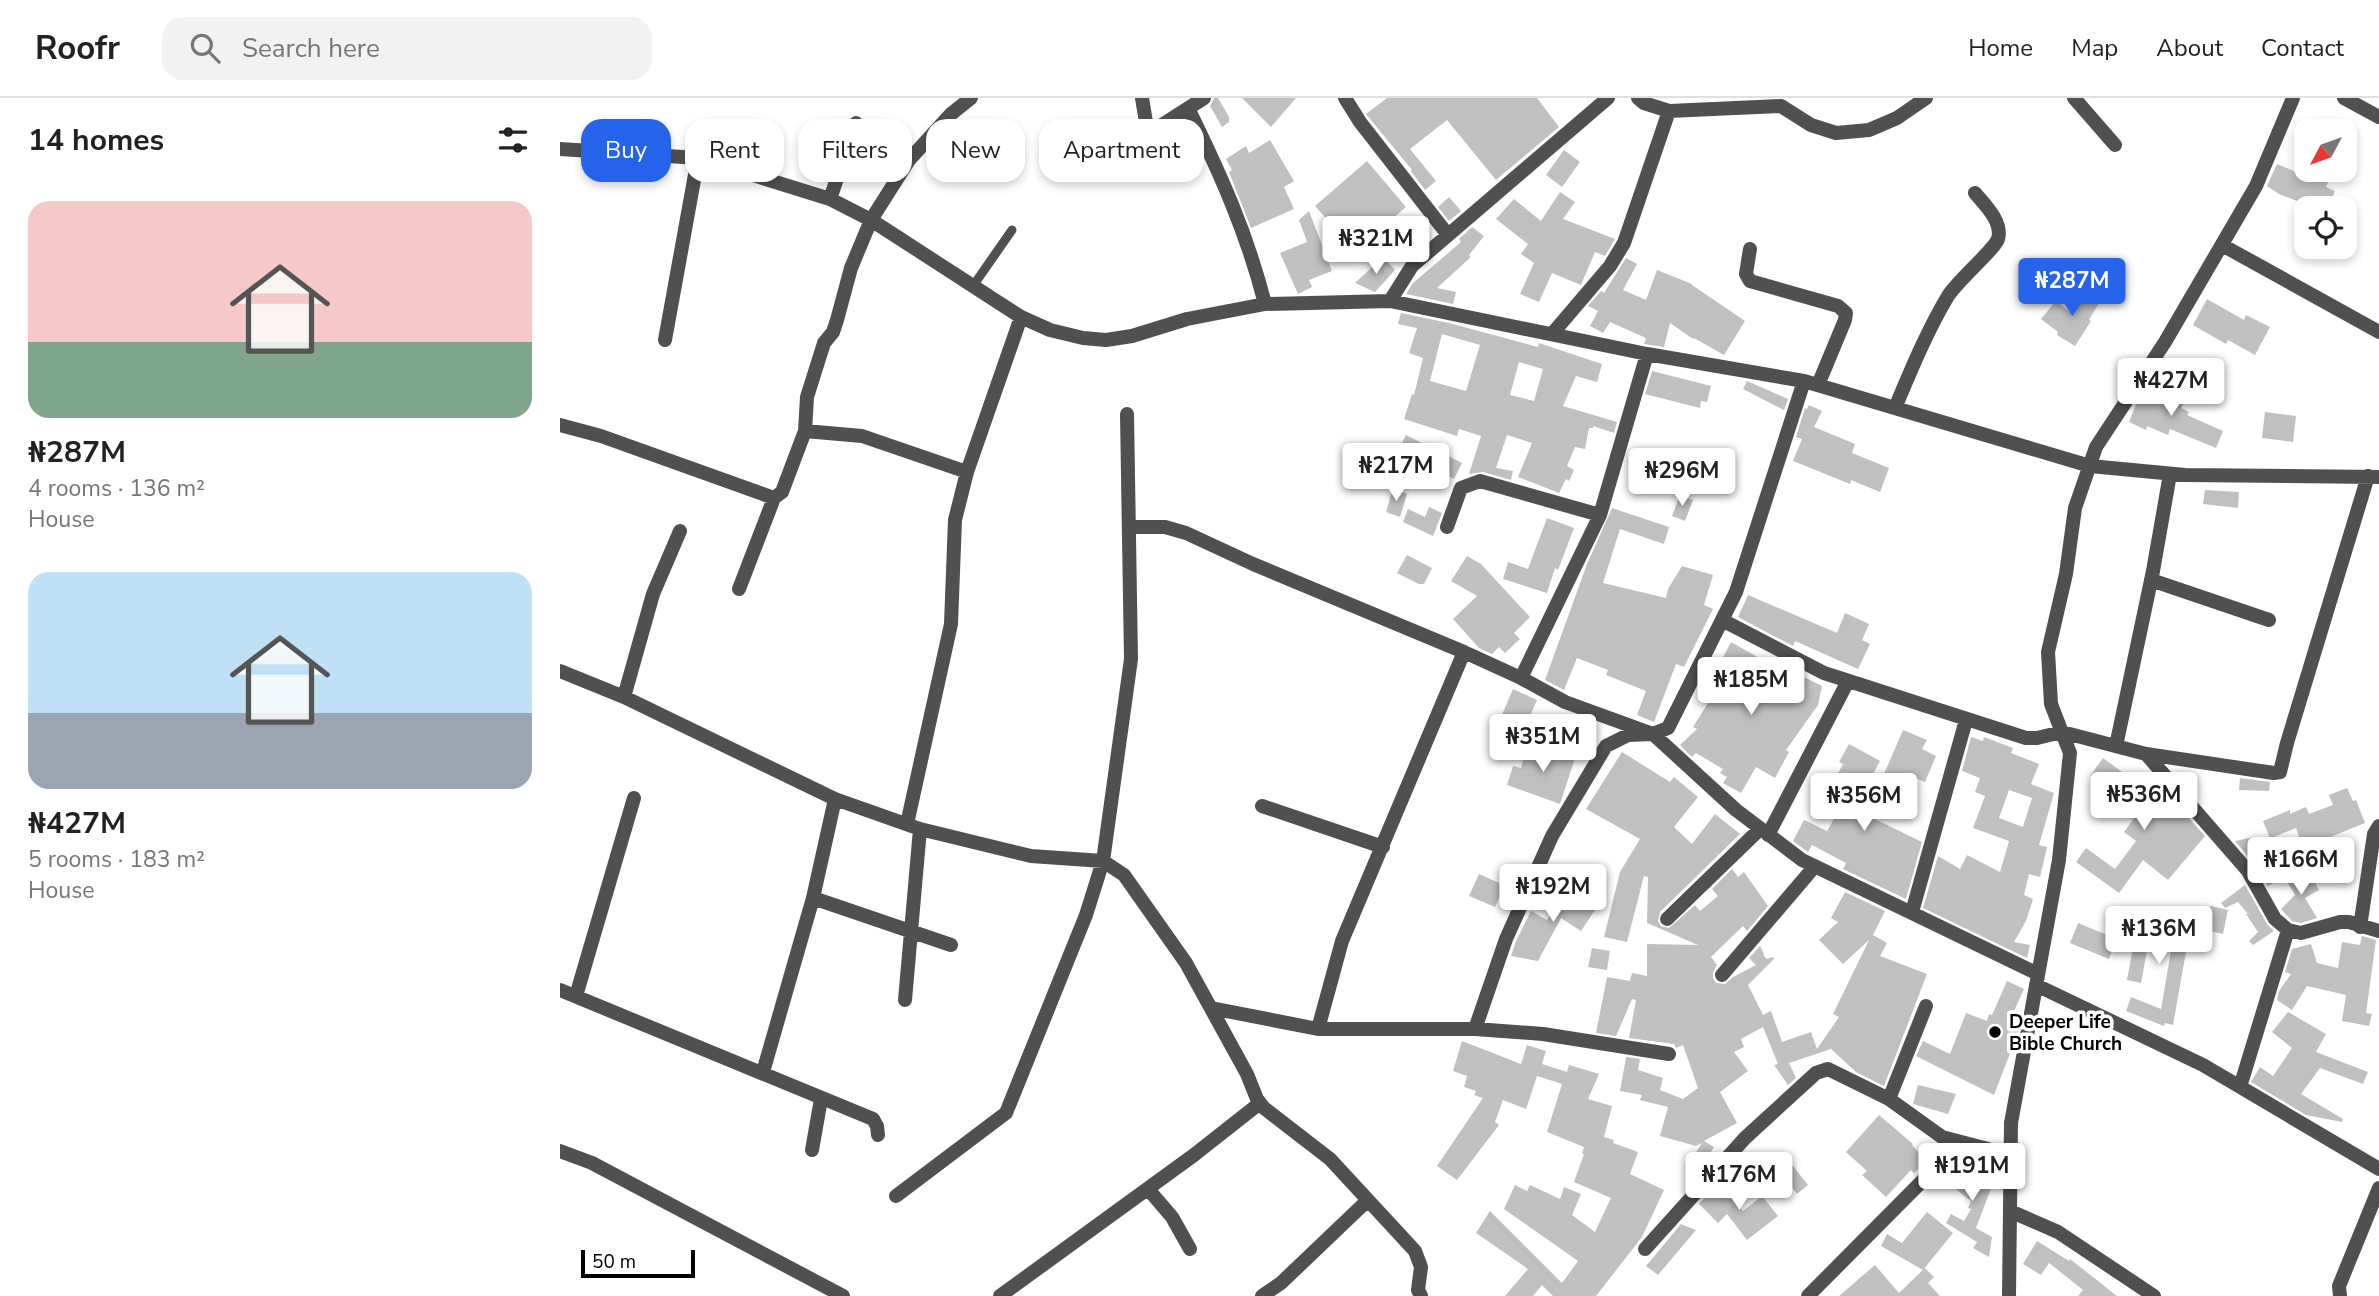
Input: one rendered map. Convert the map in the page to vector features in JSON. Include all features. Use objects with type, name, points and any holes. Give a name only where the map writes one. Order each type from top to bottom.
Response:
[{"type":"street","points":[[740,589],[774,498],[784,489],[804,431],[807,397],[824,343],[833,332],[851,268],[871,220],[909,160],[951,114],[971,98]]},
{"type":"street","points":[[1142,98],[1146,119]]},
{"type":"street","points":[[1171,119],[1203,98]]},
{"type":"street","points":[[1345,98],[1360,122],[1448,235]]},
{"type":"street","points":[[1390,301],[1412,266],[1608,98]]},
{"type":"street","points":[[1638,98],[1644,103],[1669,111],[1781,102],[1811,125],[1836,133],[1869,130],[1897,118],[1926,98]]},
{"type":"street","points":[[2074,98],[2115,145]]},
{"type":"street","points":[[2009,1296],[2011,1123],[2059,860],[2070,753],[2052,704],[2048,652],[2066,574],[2075,508],[2096,447],[2165,342],[2256,186],[2293,98]]},
{"type":"street","points":[[2344,98],[2379,117]]},
{"type":"street","points":[[1188,108],[1219,172],[1253,256],[1265,304]]},
{"type":"street","points":[[1552,334],[1610,266],[1624,243],[1669,111]]},
{"type":"street","points":[[560,149],[685,157]]},
{"type":"street","points":[[665,340],[694,182]]},
{"type":"street","points":[[775,182],[830,199],[871,220],[1021,317],[1050,330],[1083,338],[1106,340],[1132,336],[1187,319],[1265,304],[1390,301],[1647,354],[1811,383],[2090,466],[2170,474],[2374,476],[2287,743],[2280,772],[2146,754],[2062,732],[2026,738],[1824,673],[1722,620]]},
{"type":"street","points":[[830,199],[836,182]]},
{"type":"street","points":[[1895,408],[1914,361],[1948,296],[1961,278],[1997,242],[1999,229],[1992,214],[1975,193]]},
{"type":"street","points":[[2222,245],[2378,329]]},
{"type":"street","points":[[1475,1029],[1506,939],[1559,824],[1606,746],[1628,735],[1653,734],[1668,728],[1736,592],[1811,383],[1845,320],[1846,313],[1838,306],[1750,281],[1746,274],[1750,249]]},
{"type":"street","points":[[905,1000],[912,933],[914,826],[951,624],[955,520],[967,472],[1021,317]]},
{"type":"street","points":[[1521,678],[1600,515],[1647,354]]},
{"type":"street","points":[[896,1196],[1006,1113],[1086,915],[1103,861],[1132,659],[1127,414]]},
{"type":"street","points":[[560,425],[601,436],[774,498]]},
{"type":"street","points":[[804,431],[862,436],[967,472]]},
{"type":"street","points":[[2116,746],[2170,474]]},
{"type":"street","points":[[1447,527],[1461,488],[1480,481],[1600,515]]},
{"type":"street","points":[[1130,527],[1165,527],[1186,533],[1253,564],[1464,652],[1565,702],[1653,734],[1736,810],[1802,860],[1912,912],[2203,1065],[2379,1169]]},
{"type":"street","points":[[624,697],[653,594],[680,531]]},
{"type":"street","points":[[2151,580],[2269,621]]},
{"type":"street","points":[[1318,1029],[1342,941],[1464,652]]},
{"type":"street","points":[[560,671],[624,697],[835,799],[914,826],[1031,856],[1103,861],[1124,875],[1186,964],[1247,1074],[1260,1103],[1330,1159],[1415,1251],[1421,1267],[1421,1296]]},
{"type":"street","points":[[1667,919],[1764,832],[1848,681]]},
{"type":"street","points":[[1912,912],[1966,720]]},
{"type":"street","points":[[2146,754],[2248,871],[2275,919],[2288,930],[2301,933],[2349,922],[2379,931]]},
{"type":"street","points":[[576,996],[634,797]]},
{"type":"street","points":[[763,1072],[813,898],[835,799]]},
{"type":"street","points":[[1262,806],[1383,847]]},
{"type":"street","points":[[2360,927],[2374,835],[2379,826]]},
{"type":"street","points":[[1722,975],[1815,866]]},
{"type":"street","points":[[813,898],[951,945]]},
{"type":"street","points":[[2240,1087],[2288,930]]},
{"type":"street","points":[[560,990],[873,1119],[878,1135]]},
{"type":"street","points":[[1889,1099],[1926,1006]]},
{"type":"street","points":[[1211,1008],[1318,1029],[1475,1029],[1544,1034],[1670,1054]]},
{"type":"street","points":[[1645,1249],[1745,1138],[1816,1073],[1828,1069],[1889,1099],[1942,1137],[2011,1155]]},
{"type":"street","points":[[812,1150],[821,1099]]},
{"type":"street","points":[[1000,1296],[1260,1103]]},
{"type":"street","points":[[1808,1296],[1960,1143]]},
{"type":"street","points":[[560,1151],[592,1163],[666,1200],[843,1296]]},
{"type":"street","points":[[1148,1188],[1172,1217],[1190,1249]]},
{"type":"street","points":[[2340,1296],[2339,1286],[2379,1188]]},
{"type":"street","points":[[1262,1296],[1280,1283],[1368,1200]]},
{"type":"street","points":[[2010,1211],[2058,1232],[2154,1296]]},
{"type":"lane","points":[[973,286],[1012,230]]},
{"type":"building","points":[[1214,98],[1218,98],[1229,117],[1229,122],[1222,127],[1210,106]]},
{"type":"building","points":[[1242,98],[1296,98],[1271,127]]},
{"type":"building","points":[[1387,98],[1537,98],[1559,127],[1496,180],[1447,120],[1410,149],[1436,181],[1425,190],[1366,114]]},
{"type":"building","points":[[1270,140],[1294,181],[1284,187],[1294,209],[1251,228],[1226,159],[1246,146],[1249,153]]},
{"type":"building","points":[[1564,150],[1580,162],[1562,187],[1546,175]]},
{"type":"building","points":[[1367,161],[1406,207],[1355,251],[1315,206]]},
{"type":"building","points":[[2277,164],[2294,171],[2294,182],[2328,182],[2326,187],[2335,191],[2333,196],[2294,196],[2294,200],[2267,186]]},
{"type":"building","points":[[1560,192],[1575,202],[1563,219],[1615,239],[1605,256],[1595,252],[1581,285],[1552,273],[1539,302],[1520,294],[1534,263],[1521,254],[1528,244],[1496,219],[1514,199],[1541,221]]},
{"type":"building","points":[[1449,197],[1461,211],[1449,221],[1438,207]]},
{"type":"building","points":[[1309,211],[1332,271],[1309,280],[1312,287],[1298,294],[1280,253],[1307,242],[1299,220]]},
{"type":"building","points":[[1472,227],[1484,236],[1469,255],[1471,257],[1437,288],[1456,292],[1453,304],[1406,294],[1413,283],[1461,242],[1459,239]]},
{"type":"building","points":[[1383,257],[1395,270],[1375,292],[1355,283]]},
{"type":"building","points":[[1626,258],[1637,264],[1623,290],[1646,300],[1657,270],[1692,284],[1745,321],[1724,355],[1670,323],[1664,347],[1644,344],[1646,338],[1610,322],[1603,333],[1590,326],[1598,311],[1588,306],[1601,291],[1604,293]]},
{"type":"building","points":[[2081,291],[2099,303],[2075,346],[2057,335],[2058,332],[2041,319],[2056,301],[2069,311]]},
{"type":"building","points":[[2207,299],[2244,320],[2246,315],[2270,327],[2255,355],[2228,340],[2226,344],[2193,325]]},
{"type":"building","points":[[1401,313],[1538,347],[1539,343],[1602,364],[1597,382],[1576,376],[1563,406],[1617,422],[1614,433],[1593,426],[1589,428],[1585,449],[1575,447],[1567,466],[1574,470],[1559,493],[1518,477],[1532,443],[1507,435],[1496,468],[1513,471],[1511,480],[1483,472],[1469,474],[1481,436],[1459,429],[1457,436],[1404,419],[1412,394],[1414,395],[1423,358],[1409,353],[1417,328],[1398,324]],"holes":[[[1442,334],[1480,345],[1466,391],[1430,381]],[[1519,362],[1543,369],[1534,401],[1510,395]]]},
{"type":"building","points":[[1652,371],[1711,386],[1707,402],[1701,401],[1700,408],[1645,394]]},
{"type":"building","points":[[1747,381],[1788,399],[1784,410],[1743,389]]},
{"type":"building","points":[[2147,386],[2170,395],[2169,398],[2183,404],[2181,408],[2189,412],[2187,415],[2223,431],[2216,448],[2170,429],[2168,435],[2147,426],[2146,430],[2129,422]]},
{"type":"building","points":[[1809,405],[1822,411],[1814,427],[1855,444],[1852,453],[1889,468],[1880,492],[1851,480],[1850,484],[1793,461],[1802,439],[1796,437],[1805,408]]},
{"type":"building","points":[[2265,412],[2296,416],[2293,442],[2262,438]]},
{"type":"building","points":[[1406,435],[1462,463],[1454,479],[1398,451]]},
{"type":"building","points":[[1364,462],[1392,470],[1388,488],[1359,480]]},
{"type":"building","points":[[1393,489],[1407,494],[1400,517],[1386,512]]},
{"type":"building","points":[[2205,490],[2239,492],[2238,508],[2203,504]]},
{"type":"building","points":[[1680,495],[1693,500],[1685,521],[1672,516]]},
{"type":"building","points":[[1429,507],[1442,513],[1433,536],[1403,522],[1408,509],[1425,517]]},
{"type":"building","points":[[1612,508],[1669,527],[1664,544],[1620,529],[1603,583],[1666,598],[1668,589],[1682,566],[1713,575],[1704,605],[1713,609],[1684,667],[1676,664],[1654,722],[1637,715],[1646,691],[1606,675],[1608,670],[1577,658],[1564,690],[1545,680],[1587,564]]},
{"type":"building","points":[[1547,518],[1574,528],[1558,570],[1555,568],[1547,593],[1503,579],[1508,562],[1528,569]]},
{"type":"building","points":[[1407,555],[1432,568],[1424,584],[1397,573]]},
{"type":"building","points":[[1467,556],[1481,564],[1530,617],[1514,633],[1520,639],[1505,653],[1499,647],[1492,654],[1479,648],[1453,619],[1477,596],[1451,581]]},
{"type":"building","points":[[1748,595],[1837,633],[1845,613],[1869,624],[1862,640],[1870,644],[1858,669],[1795,641],[1793,646],[1738,617]]},
{"type":"building","points":[[1731,642],[1798,680],[1800,675],[1822,686],[1818,705],[1786,750],[1789,752],[1775,778],[1756,767],[1741,793],[1723,783],[1727,777],[1720,773],[1723,769],[1696,753],[1692,757],[1680,745],[1697,729],[1693,727],[1721,682],[1712,678]]},
{"type":"building","points":[[1513,689],[1537,700],[1519,741],[1495,731]]},
{"type":"building","points":[[1903,730],[1927,740],[1922,749],[1936,756],[1925,782],[1908,775],[1905,783],[1884,774]]},
{"type":"building","points":[[1971,737],[1983,741],[1984,737],[2013,748],[2011,753],[2039,764],[2031,784],[2054,793],[2039,845],[2047,847],[2040,877],[2029,874],[2024,895],[2033,899],[2026,921],[2014,942],[2030,945],[2027,958],[1923,908],[1938,856],[1960,869],[1967,855],[2000,872],[2009,841],[1973,828],[1985,796],[1975,792],[1980,778],[1962,771]],"holes":[[[2009,790],[2032,798],[2023,827],[1999,818]]]},
{"type":"building","points":[[1849,744],[1880,761],[1854,809],[1922,842],[1906,899],[1843,869],[1846,863],[1812,845],[1808,852],[1793,841],[1804,820],[1827,831],[1847,797],[1830,788],[1843,764],[1839,762]]},
{"type":"building","points":[[1527,745],[1575,758],[1560,804],[1507,785],[1513,766],[1521,768]]},
{"type":"building","points":[[1622,752],[1670,782],[1674,777],[1698,797],[1674,827],[1692,844],[1715,814],[1740,834],[1660,912],[1658,921],[1661,926],[1669,928],[1695,905],[1700,911],[1718,896],[1712,889],[1732,869],[1738,877],[1744,872],[1768,906],[1747,931],[1743,926],[1711,957],[1717,965],[1713,978],[1716,983],[1725,984],[1756,965],[1749,958],[1760,946],[1767,959],[1773,957],[1748,985],[1763,1015],[1771,1011],[1782,1042],[1811,1032],[1817,1049],[1839,1017],[1833,1014],[1869,940],[1843,964],[1819,940],[1838,922],[1831,918],[1845,892],[1885,911],[1873,935],[1887,943],[1880,956],[1927,974],[1884,1086],[1856,1072],[1831,1049],[1789,1063],[1796,1078],[1788,1085],[1774,1065],[1778,1064],[1763,1027],[1741,1039],[1744,1047],[1734,1052],[1748,1071],[1720,1092],[1737,1123],[1704,1141],[1714,1147],[1706,1160],[1695,1154],[1702,1143],[1696,1146],[1660,1136],[1668,1107],[1640,1100],[1642,1095],[1620,1091],[1626,1057],[1640,1059],[1638,1070],[1663,1078],[1660,1090],[1683,1099],[1698,1088],[1683,1045],[1676,1048],[1674,1044],[1629,1038],[1636,1000],[1632,999],[1616,1036],[1596,1033],[1607,977],[1630,981],[1632,973],[1647,976],[1647,944],[1698,945],[1647,923],[1648,877],[1644,876],[1627,942],[1604,937],[1620,872],[1640,839],[1586,809]]},
{"type":"building","points":[[2103,758],[2144,788],[2146,786],[2180,808],[2205,836],[2168,880],[2143,860],[2119,893],[2076,862],[2086,848],[2115,869],[2136,841],[2124,832],[2139,811],[2090,776]]},
{"type":"building","points":[[2240,778],[2270,782],[2269,791],[2239,790]]},
{"type":"building","points":[[2347,788],[2353,801],[2356,800],[2365,823],[2303,848],[2296,828],[2271,838],[2272,840],[2259,846],[2267,862],[2263,863],[2273,883],[2268,886],[2235,841],[2254,837],[2270,838],[2263,821],[2290,810],[2290,814],[2306,807],[2309,814],[2333,805],[2329,795]]},
{"type":"building","points":[[2308,868],[2319,890],[2305,898],[2317,918],[2301,923],[2292,921],[2281,909],[2295,895],[2286,880]]},
{"type":"building","points":[[1479,874],[1517,891],[1511,903],[1499,898],[1495,907],[1469,896]]},
{"type":"building","points":[[2245,885],[2267,924],[2274,931],[2253,945],[2249,941],[2258,932],[2248,914],[2238,902],[2225,908],[2221,903]]},
{"type":"building","points":[[1575,888],[1599,904],[1581,931],[1561,918],[1538,961],[1511,956],[1531,911],[1547,920],[1565,892],[1571,895]]},
{"type":"building","points":[[2211,906],[2228,910],[2223,934],[2194,927]]},
{"type":"building","points":[[2139,914],[2191,924],[2173,1025],[2165,1023],[2164,1026],[2126,1011],[2131,997],[2161,1009],[2173,939],[2150,934],[2141,983],[2127,980]]},
{"type":"building","points":[[2078,923],[2117,939],[2109,959],[2070,943]]},
{"type":"building","points":[[2362,936],[2376,940],[2366,1013],[2372,1014],[2369,1026],[2342,1021],[2346,995],[2307,986],[2292,1010],[2277,1000],[2279,991],[2291,974],[2285,972],[2292,949],[2311,944],[2317,963],[2338,968],[2342,942],[2360,945]]},
{"type":"building","points":[[1592,948],[1610,951],[1607,970],[1588,967]]},
{"type":"building","points":[[2007,981],[2024,989],[2009,1022],[2019,1026],[2017,1035],[1994,1095],[1916,1056],[1923,1041],[1950,1054],[1966,1013],[1987,1021]]},
{"type":"building","points":[[2288,1012],[2326,1034],[2316,1052],[2368,1072],[2363,1084],[2320,1068],[2301,1094],[2343,1119],[2342,1122],[2306,1115],[2251,1082],[2260,1067],[2273,1076],[2292,1048],[2272,1032]]},
{"type":"building","points":[[1462,1041],[1521,1064],[1527,1045],[1546,1051],[1542,1064],[1567,1072],[1569,1065],[1599,1074],[1588,1099],[1612,1106],[1604,1137],[1638,1152],[1630,1174],[1664,1190],[1642,1237],[1596,1296],[1553,1296],[1542,1285],[1533,1296],[1505,1296],[1528,1269],[1476,1233],[1490,1211],[1562,1283],[1578,1261],[1504,1209],[1515,1185],[1527,1191],[1530,1185],[1560,1199],[1564,1187],[1581,1194],[1572,1215],[1595,1232],[1611,1198],[1574,1182],[1584,1147],[1547,1132],[1562,1084],[1537,1076],[1526,1109],[1503,1100],[1495,1122],[1499,1125],[1457,1180],[1437,1166],[1483,1098],[1474,1095],[1476,1091],[1464,1087],[1467,1076],[1453,1071]]},
{"type":"building","points":[[1918,1085],[1956,1094],[1948,1114],[1913,1104]]},
{"type":"building","points":[[1879,1115],[1913,1144],[1927,1161],[1914,1173],[1911,1170],[1886,1197],[1862,1175],[1867,1171],[1846,1152]]},
{"type":"building","points":[[1959,1161],[1974,1174],[1976,1169],[1995,1178],[1976,1228],[1992,1237],[1989,1257],[1973,1248],[1977,1242],[1946,1223],[1951,1214],[1964,1221],[1971,1209],[1968,1208],[1971,1201],[1944,1180]]},
{"type":"building","points":[[1793,1166],[1808,1185],[1797,1194],[1782,1175]]},
{"type":"building","points":[[1717,1184],[1743,1211],[1762,1196],[1778,1216],[1747,1240],[1727,1214],[1718,1223],[1699,1204]]},
{"type":"building","points":[[1927,1212],[1953,1233],[1923,1270],[1881,1246],[1887,1234],[1902,1243]]},
{"type":"building","points":[[1681,1224],[1696,1230],[1658,1275],[1646,1266]]},
{"type":"building","points":[[2037,1241],[2069,1261],[2070,1259],[2117,1296],[2078,1296],[2083,1290],[2049,1263],[2041,1275],[2023,1264]]},
{"type":"building","points":[[1875,1265],[1899,1293],[1925,1268],[1934,1277],[1928,1283],[1940,1296],[1839,1296]]},
{"type":"place","name":"Deeper Life Bible Church","points":[[1995,1032]]}]
